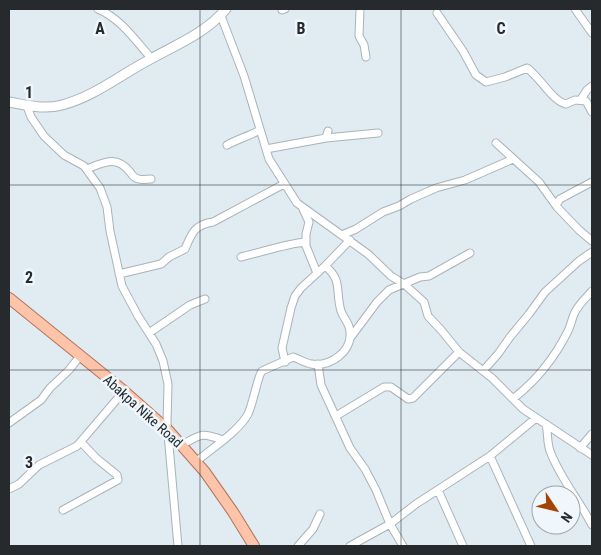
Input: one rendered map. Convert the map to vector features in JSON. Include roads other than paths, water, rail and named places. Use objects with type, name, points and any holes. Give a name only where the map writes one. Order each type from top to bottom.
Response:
[{"type":"main road","name":"Abakpa Nike Road","points":[[9,298],[124,391],[168,430],[197,461],[254,546]]},
{"type":"street","points":[[99,9],[118,21],[150,58]]},
{"type":"street","points":[[360,9],[359,36],[364,45],[366,57]]},
{"type":"street","points":[[575,9],[592,33]]},
{"type":"street","points":[[9,102],[27,106],[52,107],[76,100],[200,32],[224,12],[269,159],[292,197],[302,208],[309,222],[306,246],[317,273]]},
{"type":"street","points":[[437,13],[463,51],[476,75],[486,82],[527,68],[561,103],[566,104],[581,99],[592,86]]},
{"type":"street","points":[[581,99],[589,104],[592,112]]},
{"type":"street","points":[[27,106],[34,122],[44,136],[60,152],[87,169],[100,188],[106,203],[119,274],[125,293],[160,354],[167,374],[168,430],[178,546]]},
{"type":"street","points":[[227,145],[260,130]]},
{"type":"street","points":[[266,149],[327,134],[378,133]]},
{"type":"street","points":[[496,143],[539,182],[550,199],[579,230],[592,240]]},
{"type":"street","points":[[342,235],[411,199],[436,188],[465,180],[513,159]]},
{"type":"street","points":[[87,169],[98,164],[115,161],[123,164],[139,180],[151,178]]},
{"type":"street","points":[[556,205],[560,199],[592,182]]},
{"type":"street","points":[[119,274],[162,264],[169,257],[185,249],[193,231],[201,224],[213,222],[284,184]]},
{"type":"street","points":[[302,208],[326,222],[350,240],[424,302],[428,316],[459,352],[514,398],[523,409],[592,455]]},
{"type":"street","points":[[285,362],[282,348],[291,308],[301,288],[350,240]]},
{"type":"street","points":[[241,257],[284,245],[306,242]]},
{"type":"street","points":[[483,371],[545,292],[579,261],[592,252]]},
{"type":"street","points":[[350,338],[377,302],[389,290],[420,277],[429,276],[470,253]]},
{"type":"street","points":[[197,461],[223,440],[248,414],[257,388],[259,374],[262,371],[293,357],[306,363],[318,364],[331,361],[347,348],[350,329],[341,310],[338,283],[334,273],[325,266]]},
{"type":"street","points":[[514,398],[524,390],[549,361],[569,329],[577,308],[592,291]]},
{"type":"street","points":[[149,334],[190,305],[205,299]]},
{"type":"street","points":[[336,416],[384,387],[391,387],[408,399],[413,398],[459,352]]},
{"type":"street","points":[[9,422],[41,400],[80,356]]},
{"type":"street","points":[[318,364],[321,385],[350,448],[365,469],[390,524],[403,546]]},
{"type":"street","points":[[9,489],[19,484],[39,465],[74,449],[124,391]]},
{"type":"street","points":[[350,546],[390,524],[490,456],[536,418]]},
{"type":"street","points":[[546,424],[549,446],[554,460],[573,495],[592,524]]},
{"type":"street","points":[[182,445],[205,434],[223,440]]},
{"type":"street","points":[[580,448],[592,434]]},
{"type":"street","points":[[63,510],[118,480],[117,475],[96,458],[81,442]]},
{"type":"street","points":[[490,456],[532,546]]},
{"type":"street","points":[[438,490],[463,546]]},
{"type":"street","points":[[298,546],[313,529],[320,514]]}]
